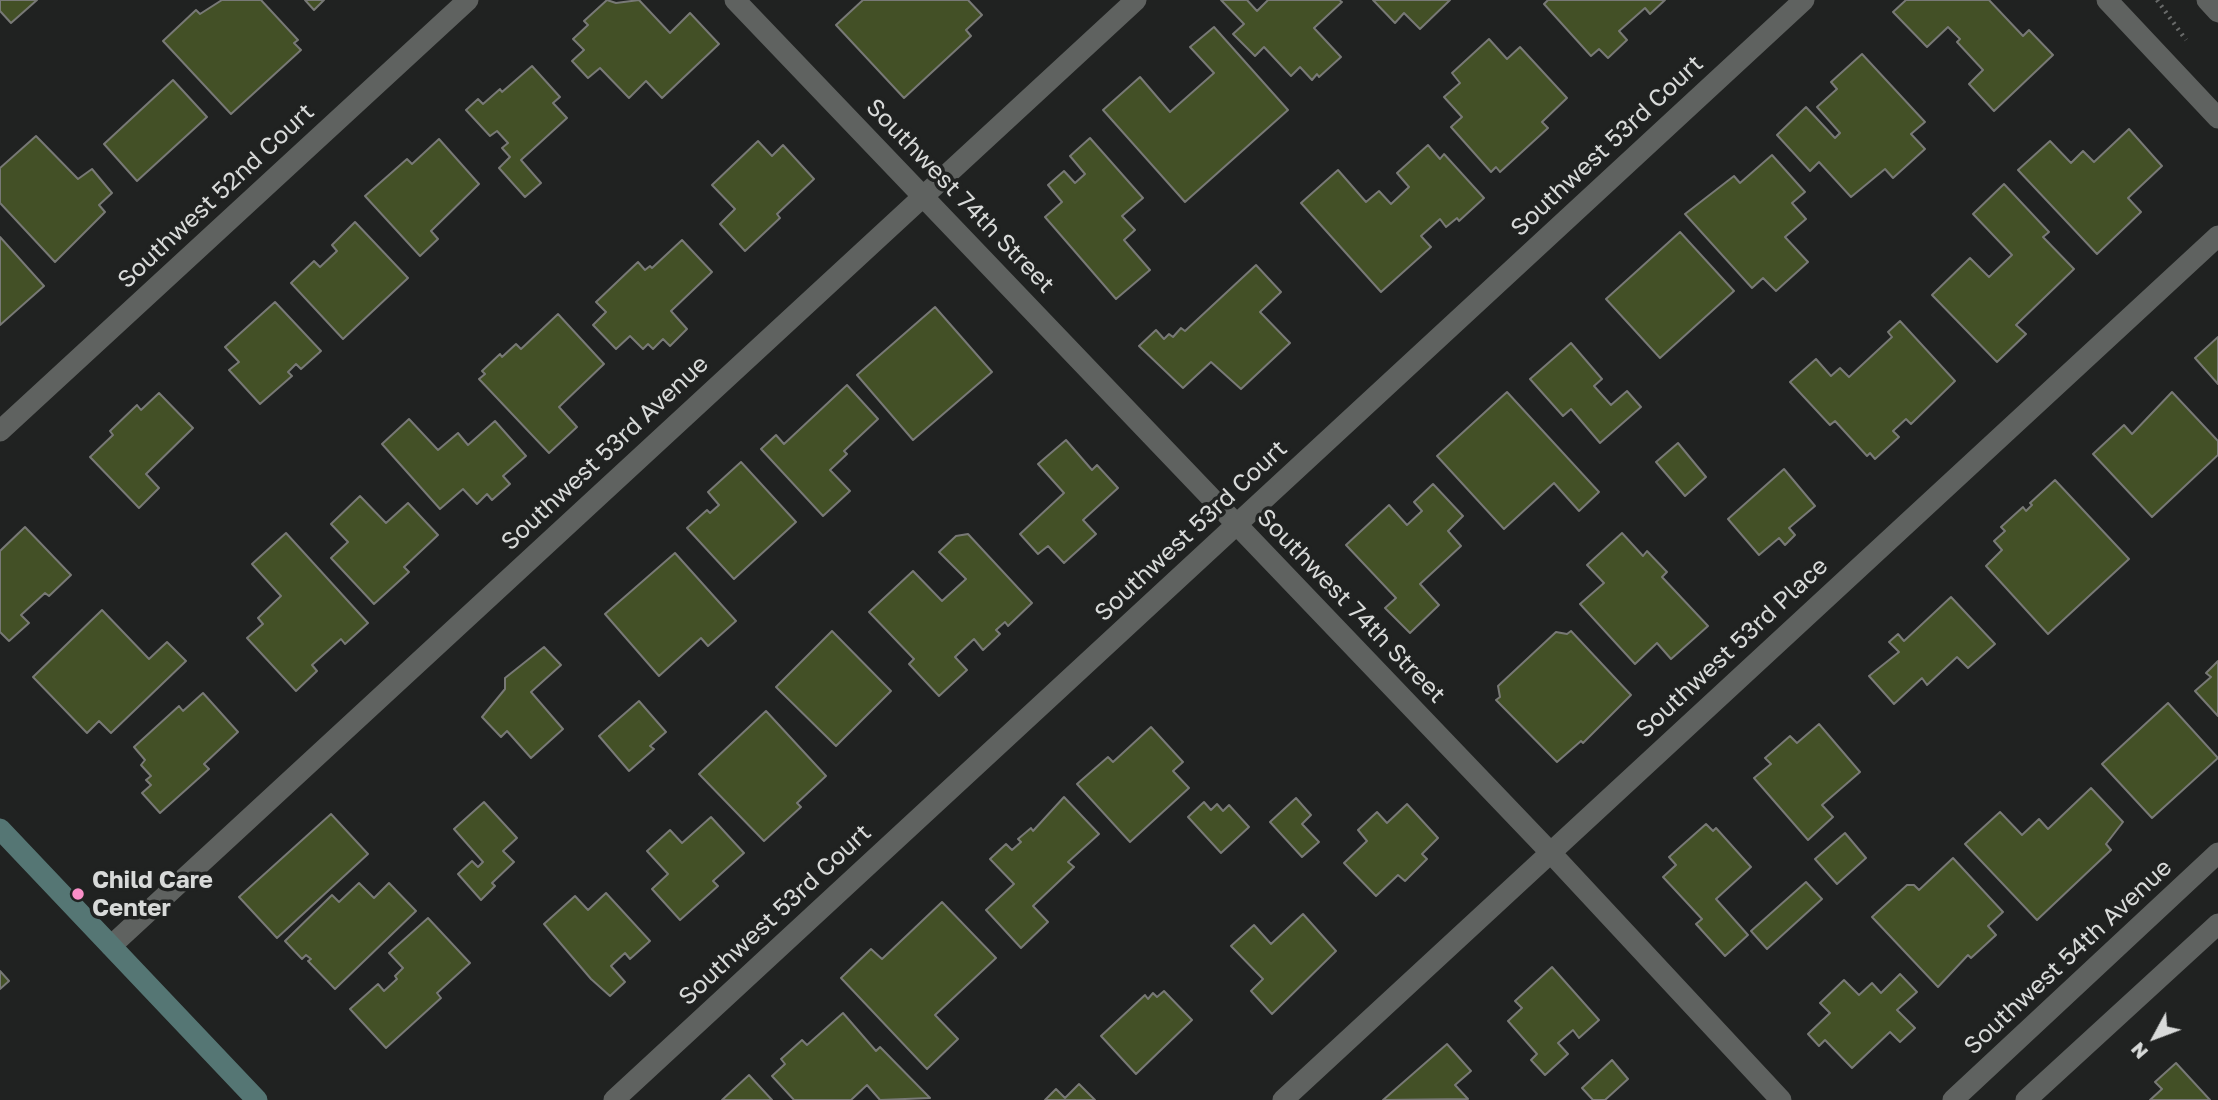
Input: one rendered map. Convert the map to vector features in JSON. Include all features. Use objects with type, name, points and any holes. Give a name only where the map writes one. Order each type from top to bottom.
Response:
[{"type":"main road","points":[[0,829],[257,1100]]},
{"type":"street","name":"Southwest 52nd Court","points":[[0,431],[468,0]]},
{"type":"street","name":"Southwest 74th Street","points":[[735,0],[1550,852],[1781,1100]]},
{"type":"street","name":"Southwest 53rd Avenue","points":[[111,946],[1136,0]]},
{"type":"street","name":"Southwest 53rd Court","points":[[614,1100],[1804,0]]},
{"type":"street","points":[[2107,0],[2218,118]]},
{"type":"street","points":[[2207,0],[2218,12]]},
{"type":"street","name":"Southwest 53rd Place","points":[[1283,1100],[2218,236]]},
{"type":"street","name":"Southwest 54th Avenue","points":[[1953,1100],[2218,853]]},
{"type":"street","points":[[2026,1100],[2218,924]]},
{"type":"path","points":[[2157,0],[2188,42]]},
{"type":"building","points":[[0,0],[37,0],[11,23],[0,11]]},
{"type":"building","points":[[222,0],[261,0],[298,40],[294,43],[301,50],[231,114],[163,41],[196,10],[200,14]]},
{"type":"building","points":[[305,0],[324,0],[314,10]]},
{"type":"building","points":[[607,0],[616,3],[639,0],[670,33],[690,13],[719,44],[662,98],[646,81],[629,98],[600,68],[588,78],[572,61],[584,50],[573,39],[588,25],[584,21]]},
{"type":"building","points":[[863,0],[968,0],[982,15],[966,30],[971,36],[904,98],[836,25]]},
{"type":"building","points":[[1221,0],[1247,0],[1257,11],[1268,0],[1339,0],[1342,2],[1314,28],[1341,57],[1312,80],[1300,67],[1291,76],[1264,47],[1255,56],[1233,34],[1244,24]]},
{"type":"building","points":[[1373,0],[1450,0],[1420,29],[1404,13],[1395,23]]},
{"type":"building","points":[[1548,0],[1665,0],[1650,14],[1645,8],[1619,31],[1627,40],[1608,58],[1599,49],[1591,56],[1544,4]]},
{"type":"building","points":[[1906,0],[1989,0],[2023,36],[2029,30],[2053,55],[1994,111],[1969,84],[1983,70],[1957,42],[1960,39],[1948,27],[1927,47],[1893,12]]},
{"type":"building","points":[[1214,27],[1288,110],[1185,202],[1103,110],[1140,77],[1170,112],[1214,73],[1190,47]]},
{"type":"building","points":[[1489,39],[1507,59],[1520,47],[1567,98],[1542,122],[1548,128],[1500,172],[1496,167],[1491,172],[1451,127],[1462,117],[1444,97],[1460,83],[1452,73]]},
{"type":"building","points":[[1862,54],[1925,122],[1911,134],[1925,149],[1893,178],[1885,169],[1851,197],[1819,162],[1810,171],[1777,135],[1806,107],[1835,138],[1840,133],[1817,107],[1837,89],[1831,82]]},
{"type":"building","points":[[532,66],[560,97],[553,103],[567,118],[521,160],[541,183],[525,197],[499,168],[510,157],[502,148],[508,143],[497,131],[490,136],[466,110],[478,99],[483,104],[500,89],[502,92]]},
{"type":"building","points":[[173,80],[207,117],[137,181],[104,144]]},
{"type":"building","points":[[2129,129],[2162,166],[2128,198],[2141,212],[2097,254],[2018,170],[2050,141],[2071,163],[2083,151],[2094,162]]},
{"type":"building","points":[[36,136],[78,179],[92,169],[112,193],[99,205],[105,212],[55,262],[0,203],[0,168]]},
{"type":"building","points":[[1090,138],[1143,198],[1122,216],[1135,230],[1124,240],[1150,270],[1116,299],[1045,217],[1062,202],[1048,185],[1064,171],[1075,183],[1085,174],[1070,156]]},
{"type":"building","points":[[439,139],[479,184],[431,231],[438,239],[420,256],[365,196],[407,159],[412,164]]},
{"type":"building","points":[[758,141],[772,156],[783,145],[814,179],[777,214],[780,218],[745,251],[720,224],[735,209],[712,185]]},
{"type":"building","points":[[1428,145],[1440,159],[1444,154],[1484,198],[1459,221],[1457,218],[1446,227],[1440,219],[1421,236],[1431,247],[1381,292],[1301,203],[1338,170],[1366,202],[1379,191],[1391,204],[1409,187],[1397,173]]},
{"type":"building","points":[[1772,155],[1805,192],[1792,203],[1806,219],[1785,237],[1808,262],[1776,291],[1763,278],[1752,288],[1685,214],[1734,176],[1740,183]]},
{"type":"building","points":[[2004,184],[2049,232],[2043,237],[2074,269],[2016,325],[2026,334],[1997,362],[1932,295],[1970,258],[1989,277],[2012,255],[1973,214]]},
{"type":"building","points":[[355,222],[408,278],[343,339],[291,283],[314,261],[320,267],[337,251],[332,245]]},
{"type":"building","points":[[1680,232],[1734,291],[1660,358],[1606,299]]},
{"type":"building","points":[[0,237],[44,286],[0,325]]},
{"type":"building","points":[[682,240],[712,272],[671,311],[687,329],[670,346],[663,339],[653,349],[648,344],[643,349],[630,336],[616,349],[593,325],[606,312],[596,302],[638,262],[645,270],[650,266],[652,268]]},
{"type":"building","points":[[1256,265],[1281,292],[1260,312],[1290,343],[1241,389],[1211,362],[1183,388],[1139,346],[1156,330],[1164,339],[1169,334],[1173,337],[1181,328],[1185,331]]},
{"type":"building","points":[[275,302],[321,351],[301,369],[296,364],[288,372],[292,376],[260,404],[229,370],[239,362],[225,347]]},
{"type":"building","points":[[935,307],[992,372],[913,440],[857,375]]},
{"type":"building","points":[[558,314],[604,364],[559,407],[577,427],[549,453],[479,379],[485,374],[482,371],[500,354],[502,357],[516,344],[521,349]]},
{"type":"building","points":[[1900,321],[1955,381],[1911,424],[1906,419],[1893,431],[1899,437],[1875,459],[1870,453],[1867,456],[1835,421],[1830,425],[1790,382],[1816,359],[1831,376],[1840,368],[1849,377],[1892,337],[1888,332]]},
{"type":"building","points":[[2218,337],[2218,384],[2195,358]]},
{"type":"building","points":[[1571,343],[1602,379],[1594,386],[1611,405],[1627,391],[1641,407],[1600,443],[1571,409],[1563,416],[1530,379]]},
{"type":"building","points":[[847,385],[878,419],[844,451],[847,454],[830,470],[850,491],[823,516],[761,449],[776,435],[784,444]]},
{"type":"building","points":[[1507,392],[1599,492],[1579,511],[1554,483],[1504,529],[1437,456]]},
{"type":"building","points":[[2172,392],[2218,441],[2218,455],[2152,517],[2093,454],[2124,425],[2132,434]]},
{"type":"building","points":[[159,393],[193,428],[146,474],[159,488],[139,508],[90,457],[113,435],[110,431],[137,405],[141,410]]},
{"type":"building","points":[[409,419],[438,450],[458,433],[468,445],[495,421],[526,456],[503,476],[510,484],[492,500],[487,494],[477,504],[463,489],[440,509],[382,444]]},
{"type":"building","points":[[1066,440],[1092,470],[1097,465],[1118,488],[1083,520],[1096,534],[1064,563],[1048,546],[1038,554],[1020,534],[1064,493],[1038,464]]},
{"type":"building","points":[[1678,443],[1706,477],[1685,496],[1656,462]]},
{"type":"building","points":[[741,462],[796,522],[734,579],[687,528],[707,510],[710,513],[719,505],[708,492]]},
{"type":"building","points":[[1784,469],[1815,506],[1789,528],[1795,535],[1785,545],[1779,538],[1759,555],[1728,519]]},
{"type":"building","points":[[2055,480],[2129,559],[2048,634],[1986,566],[2002,550],[1994,541],[2005,531],[2001,527],[2023,507],[2026,511],[2032,505],[2030,503]]},
{"type":"building","points":[[1433,484],[1463,516],[1448,531],[1461,546],[1420,584],[1439,605],[1410,633],[1385,608],[1396,598],[1346,545],[1389,505],[1407,525],[1422,511],[1414,502]]},
{"type":"building","points":[[360,496],[386,523],[408,503],[438,535],[404,567],[409,572],[374,604],[331,558],[348,542],[331,524]]},
{"type":"building","points":[[25,527],[71,575],[49,596],[45,593],[21,615],[29,623],[9,641],[0,632],[0,551]]},
{"type":"building","points":[[286,533],[368,623],[345,644],[341,639],[312,665],[317,671],[296,691],[247,638],[263,624],[258,618],[281,596],[252,564]]},
{"type":"building","points":[[1622,533],[1643,556],[1647,551],[1667,572],[1662,577],[1708,626],[1671,659],[1657,643],[1635,664],[1580,604],[1604,583],[1587,565]]},
{"type":"building","points":[[968,534],[1032,603],[1008,626],[1005,622],[996,630],[1000,634],[983,650],[974,639],[955,657],[967,670],[939,696],[909,664],[914,659],[869,612],[913,571],[942,601],[966,579],[939,552],[956,536]]},
{"type":"building","points":[[675,553],[736,621],[708,646],[701,638],[659,676],[605,614]]},
{"type":"building","points":[[1951,597],[1995,644],[1968,668],[1957,657],[1927,685],[1922,678],[1894,704],[1869,676],[1899,652],[1889,642],[1898,634],[1904,641]]},
{"type":"building","points":[[102,610],[149,659],[167,642],[186,661],[111,733],[99,721],[87,733],[33,677]]},
{"type":"building","points":[[832,631],[891,691],[836,746],[776,687]]},
{"type":"building","points":[[1571,631],[1631,695],[1583,743],[1581,741],[1557,762],[1496,700],[1500,697],[1498,686],[1556,632],[1567,634]]},
{"type":"building","points":[[544,647],[561,665],[531,692],[563,729],[531,758],[507,731],[501,737],[482,717],[505,689],[505,678]]},
{"type":"building","points":[[2218,661],[2218,716],[2195,691],[2211,677],[2206,673]]},
{"type":"building","points":[[203,693],[238,732],[204,764],[209,769],[160,813],[142,793],[151,785],[146,780],[151,776],[141,765],[145,760],[134,747],[179,706],[183,711]]},
{"type":"building","points":[[639,701],[666,732],[650,746],[654,749],[629,771],[599,736]]},
{"type":"building","points":[[2168,703],[2218,758],[2152,818],[2102,764]]},
{"type":"building","points":[[766,711],[826,776],[797,803],[801,807],[764,841],[699,774]]},
{"type":"building","points":[[1819,724],[1860,772],[1822,805],[1833,817],[1808,840],[1754,778],[1771,764],[1765,758],[1790,736],[1797,743]]},
{"type":"building","points":[[1151,727],[1183,762],[1173,771],[1189,788],[1130,842],[1077,784],[1108,757],[1113,762]]},
{"type":"building","points":[[2091,788],[2123,822],[2106,844],[2111,850],[2037,920],[1965,844],[2000,812],[2022,835],[2039,819],[2048,829]]},
{"type":"building","points":[[1064,797],[1099,834],[1068,862],[1074,867],[1033,906],[1048,922],[1021,948],[986,910],[1014,884],[990,859],[1006,844],[1012,850],[1021,842],[1018,839],[1031,828],[1033,831]]},
{"type":"building","points":[[1296,798],[1311,815],[1302,824],[1319,842],[1302,857],[1270,822]]},
{"type":"building","points":[[484,802],[517,838],[503,851],[514,862],[492,883],[495,886],[481,900],[458,874],[472,861],[478,867],[483,862],[454,829]]},
{"type":"building","points":[[1204,802],[1211,810],[1217,804],[1223,811],[1229,805],[1249,827],[1221,853],[1188,817]]},
{"type":"building","points":[[1407,804],[1438,838],[1422,854],[1427,859],[1405,881],[1398,875],[1376,896],[1344,863],[1367,841],[1358,830],[1377,812],[1387,823]]},
{"type":"building","points":[[331,814],[368,854],[277,938],[239,897]]},
{"type":"building","points":[[711,817],[744,853],[713,881],[718,886],[680,920],[652,889],[668,874],[647,851],[670,830],[682,843]]},
{"type":"building","points":[[1706,824],[1713,831],[1716,828],[1751,867],[1716,899],[1748,935],[1725,956],[1696,924],[1702,919],[1663,877],[1676,865],[1669,857]]},
{"type":"building","points":[[1845,833],[1866,858],[1837,884],[1815,859]]},
{"type":"building","points":[[1953,858],[2003,912],[1988,926],[1996,935],[1971,958],[1968,955],[1938,987],[1872,917],[1907,885],[1914,885],[1919,890]]},
{"type":"building","points":[[1806,882],[1822,899],[1767,949],[1751,931]]},
{"type":"building","points":[[359,883],[374,898],[389,883],[416,911],[335,989],[308,961],[311,959],[306,955],[302,959],[285,941],[332,895],[339,902]]},
{"type":"building","points":[[606,893],[650,941],[630,959],[625,953],[611,966],[625,982],[610,996],[591,979],[544,924],[575,896],[588,910]]},
{"type":"building","points":[[942,902],[996,958],[935,1015],[958,1039],[927,1069],[841,978],[871,949],[882,959]]},
{"type":"building","points":[[1303,914],[1336,951],[1272,1014],[1251,991],[1263,979],[1231,946],[1254,925],[1271,944]]},
{"type":"building","points":[[428,918],[470,963],[437,993],[441,998],[386,1048],[350,1009],[378,984],[384,991],[397,979],[395,976],[403,968],[389,953]]},
{"type":"building","points":[[1552,967],[1599,1020],[1579,1038],[1573,1030],[1558,1043],[1568,1054],[1545,1075],[1531,1060],[1537,1054],[1508,1021],[1522,1008],[1515,1001]]},
{"type":"building","points":[[0,971],[9,981],[0,989]]},
{"type":"building","points":[[1900,974],[1917,992],[1897,1010],[1915,1028],[1900,1042],[1890,1032],[1852,1068],[1825,1040],[1819,1046],[1808,1034],[1830,1013],[1820,1003],[1844,980],[1859,995],[1872,983],[1881,993]]},
{"type":"building","points":[[1164,991],[1192,1020],[1136,1074],[1101,1036],[1145,995],[1148,999],[1153,993],[1157,997]]},
{"type":"building","points":[[843,1013],[876,1051],[880,1047],[930,1098],[880,1100],[867,1085],[851,1100],[794,1100],[772,1076],[785,1064],[781,1059],[802,1040],[807,1045]]},
{"type":"building","points":[[1447,1044],[1471,1071],[1455,1085],[1468,1099],[1383,1100]]},
{"type":"building","points":[[1612,1060],[1628,1079],[1605,1100],[1593,1100],[1582,1088]]},
{"type":"building","points":[[2176,1063],[2210,1100],[2150,1100],[2162,1089],[2155,1082]]},
{"type":"building","points":[[749,1075],[772,1100],[722,1100]]},
{"type":"building","points":[[1079,1084],[1095,1100],[1045,1100],[1056,1089],[1065,1098]]},
{"type":"place","name":"Child Care Center","points":[[78,894]]}]
